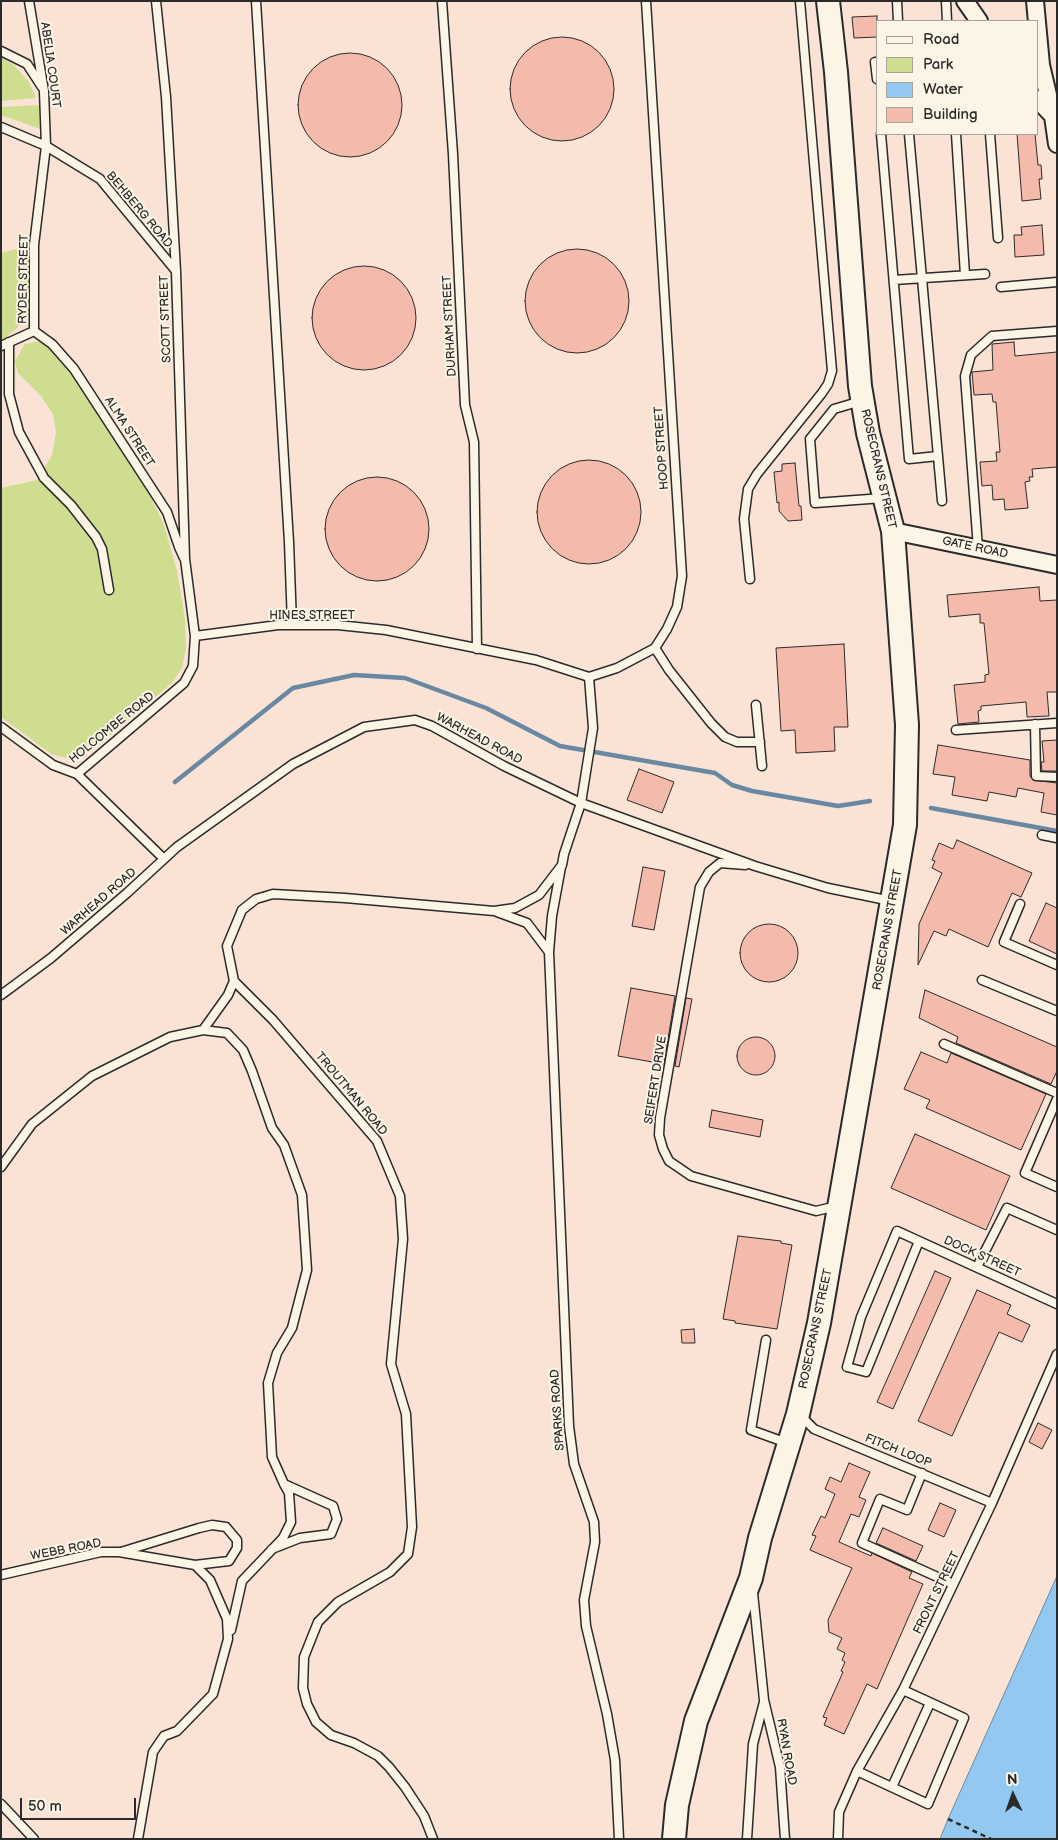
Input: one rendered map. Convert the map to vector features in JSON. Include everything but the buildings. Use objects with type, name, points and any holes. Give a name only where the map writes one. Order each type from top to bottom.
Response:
[{"type":"street","name":"ROSECRANS STREET","points":[[674,1839],[676,1805],[696,1720],[751,1578],[760,1538],[798,1414],[819,1323],[905,825],[906,725],[893,531],[868,433],[862,401],[836,72],[828,1]]},
{"type":"street","points":[[964,1],[978,20]]},
{"type":"street","points":[[1035,1],[1037,20]]},
{"type":"street","points":[[1038,33],[1041,65],[1057,144]]},
{"type":"street","points":[[1038,101],[1052,116]]},
{"type":"street","name":"GATE ROAD","points":[[893,531],[1057,565]]},
{"type":"lane","name":"ABELIA COURT","points":[[29,1],[44,91],[45,162]]},
{"type":"lane","name":"SCOTT STREET","points":[[156,1],[166,97],[176,271],[185,559],[195,636]]},
{"type":"lane","points":[[256,1],[289,542],[292,624]]},
{"type":"lane","name":"DURHAM STREET","points":[[442,1],[453,154],[465,405],[474,442],[477,649]]},
{"type":"lane","name":"HOOP STREET","points":[[646,1],[682,576],[677,607],[667,629],[655,648]]},
{"type":"lane","points":[[750,579],[744,519],[748,489],[756,474],[822,393],[828,384],[832,371],[800,1]]},
{"type":"lane","points":[[897,1],[898,20]]},
{"type":"lane","points":[[946,1],[948,20]]},
{"type":"lane","points":[[1,51],[27,64],[44,91]]},
{"type":"lane","points":[[875,62],[876,70]]},
{"type":"lane","name":"BEHBERG ROAD","points":[[1,127],[46,146],[100,179],[176,271]]},
{"type":"lane","points":[[881,135],[909,458],[938,456]]},
{"type":"lane","points":[[909,135],[942,501]]},
{"type":"lane","points":[[956,135],[966,275]]},
{"type":"lane","points":[[990,135],[998,238]]},
{"type":"lane","name":"RYDER STREET","points":[[1,346],[34,331],[34,245],[45,162]]},
{"type":"lane","points":[[894,280],[985,274]]},
{"type":"lane","points":[[1001,287],[1057,282]]},
{"type":"lane","name":"ALMA STREET","points":[[34,331],[52,344],[74,369],[167,512],[185,559]]},
{"type":"lane","points":[[978,548],[965,376],[971,355],[992,336],[1057,331]]},
{"type":"lane","points":[[9,342],[9,394],[19,432],[44,478],[71,504],[96,536],[102,549],[109,590]]},
{"type":"lane","points":[[862,401],[834,408],[810,439],[815,503],[884,498]]},
{"type":"lane","name":"HINES STREET","points":[[195,636],[278,625],[338,624],[386,630],[477,649]]},
{"type":"lane","name":"HOLCOMBE ROAD","points":[[1,727],[53,765],[77,774],[184,683],[192,666],[195,636]]},
{"type":"lane","points":[[477,649],[536,660],[589,677],[616,668],[655,648],[669,670],[711,723],[725,737],[737,742],[760,742]]},
{"type":"lane","points":[[549,952],[552,916],[564,854],[581,803],[590,751],[593,728],[589,677]]},
{"type":"lane","points":[[756,705],[762,766]]},
{"type":"lane","name":"WARHEAD ROAD","points":[[1,995],[51,958],[177,847],[293,764],[364,727],[415,720],[432,726],[504,766],[581,803],[755,866],[828,888],[893,902]]},
{"type":"lane","points":[[956,730],[1057,723]]},
{"type":"lane","points":[[1035,724],[1036,776],[1057,777]]},
{"type":"lane","points":[[77,774],[164,859]]},
{"type":"lane","points":[[1042,835],[1057,838]]},
{"type":"lane","name":"SEIFERT DRIVE","points":[[755,866],[720,863],[710,872],[700,888],[660,1118],[659,1135],[669,1161],[691,1176],[816,1210],[840,1205]]},
{"type":"lane","points":[[203,1030],[228,995],[234,981],[227,946],[242,910],[256,899],[273,894],[345,898],[494,911],[515,908],[539,895],[562,865]]},
{"type":"lane","points":[[1020,904],[1004,942],[1057,965]]},
{"type":"lane","points":[[494,911],[527,923],[549,952]]},
{"type":"lane","name":"SPARKS ROAD","points":[[549,952],[569,1426],[574,1464],[594,1522],[595,1542],[584,1600],[586,1626],[607,1714],[615,1760],[619,1839]]},
{"type":"lane","points":[[982,980],[1057,1011]]},
{"type":"lane","name":"TROUTMAN ROAD","points":[[234,981],[273,1020],[377,1141],[400,1196],[403,1239],[391,1364],[406,1414],[412,1527],[408,1554],[390,1572],[338,1602],[318,1622],[304,1657],[303,1688],[307,1704],[316,1722],[332,1735],[354,1743],[378,1756],[389,1767],[424,1816],[433,1839]]},
{"type":"lane","points":[[1,1167],[32,1124],[92,1076],[170,1037],[203,1030],[227,1033],[242,1050],[252,1071],[272,1128],[284,1145],[302,1195],[307,1270],[292,1328],[277,1353],[268,1383],[272,1457],[289,1494],[291,1522],[283,1538],[242,1581],[213,1694],[177,1731],[164,1736],[153,1752],[138,1839]]},
{"type":"lane","points":[[944,1044],[1057,1093]]},
{"type":"lane","points":[[1057,1099],[1025,1174],[1057,1187]]},
{"type":"lane","points":[[977,1267],[1007,1208],[1057,1230]]},
{"type":"lane","name":"DOCK STREET","points":[[919,1241],[866,1372],[847,1367],[861,1317],[898,1231],[1057,1304]]},
{"type":"lane","points":[[766,1340],[750,1430],[789,1444]]},
{"type":"lane","name":"FRONT STREET","points":[[838,1839],[839,1812],[858,1771],[903,1690],[992,1503],[1057,1354]]},
{"type":"lane","name":"FITCH LOOP","points":[[798,1414],[814,1428],[992,1503]]},
{"type":"lane","points":[[922,1474],[907,1510],[880,1500],[862,1543],[953,1584]]},
{"type":"lane","points":[[272,1549],[300,1538],[331,1534],[337,1519],[333,1506],[284,1484]]},
{"type":"lane","name":"WEBB ROAD","points":[[1,1575],[101,1552],[119,1552],[195,1565],[229,1561],[237,1548],[237,1540],[226,1527],[212,1525],[119,1552]]},
{"type":"lane","points":[[195,1565],[210,1580],[227,1619],[228,1639]]},
{"type":"lane","name":"RYAN ROAD","points":[[751,1578],[764,1700],[780,1768],[785,1839]]},
{"type":"lane","points":[[858,1771],[928,1804],[964,1718],[903,1690]]},
{"type":"lane","name":"RYAN ROAD","points":[[747,1839],[753,1744],[764,1700]]},
{"type":"lane","points":[[892,1787],[930,1702]]},
{"type":"lane","points":[[1,1804],[34,1839]]},
{"type":"path","points":[[948,1819],[991,1839]]},
{"type":"green space","points":[[1,57],[14,65],[29,82],[36,98],[1,101]]},
{"type":"green space","points":[[38,105],[40,129],[1,115],[1,107]]},
{"type":"green space","points":[[29,246],[32,300],[30,312],[21,324],[1,342],[1,253]]},
{"type":"green space","points":[[40,341],[48,346],[79,383],[146,487],[164,525],[177,571],[185,618],[186,649],[182,668],[172,683],[101,743],[79,755],[66,758],[51,754],[1,717],[1,488],[37,480],[52,455],[56,433],[53,414],[41,396],[18,373],[15,361],[25,344]]},
{"type":"water","points":[[1057,1576],[1057,1839],[940,1839],[948,1819]]},
{"type":"waterway","points":[[175,782],[293,688],[354,675],[405,678],[486,708],[560,746],[715,773],[732,785],[752,791],[838,806],[870,801]]},
{"type":"waterway","points":[[931,808],[1057,831]]}]
